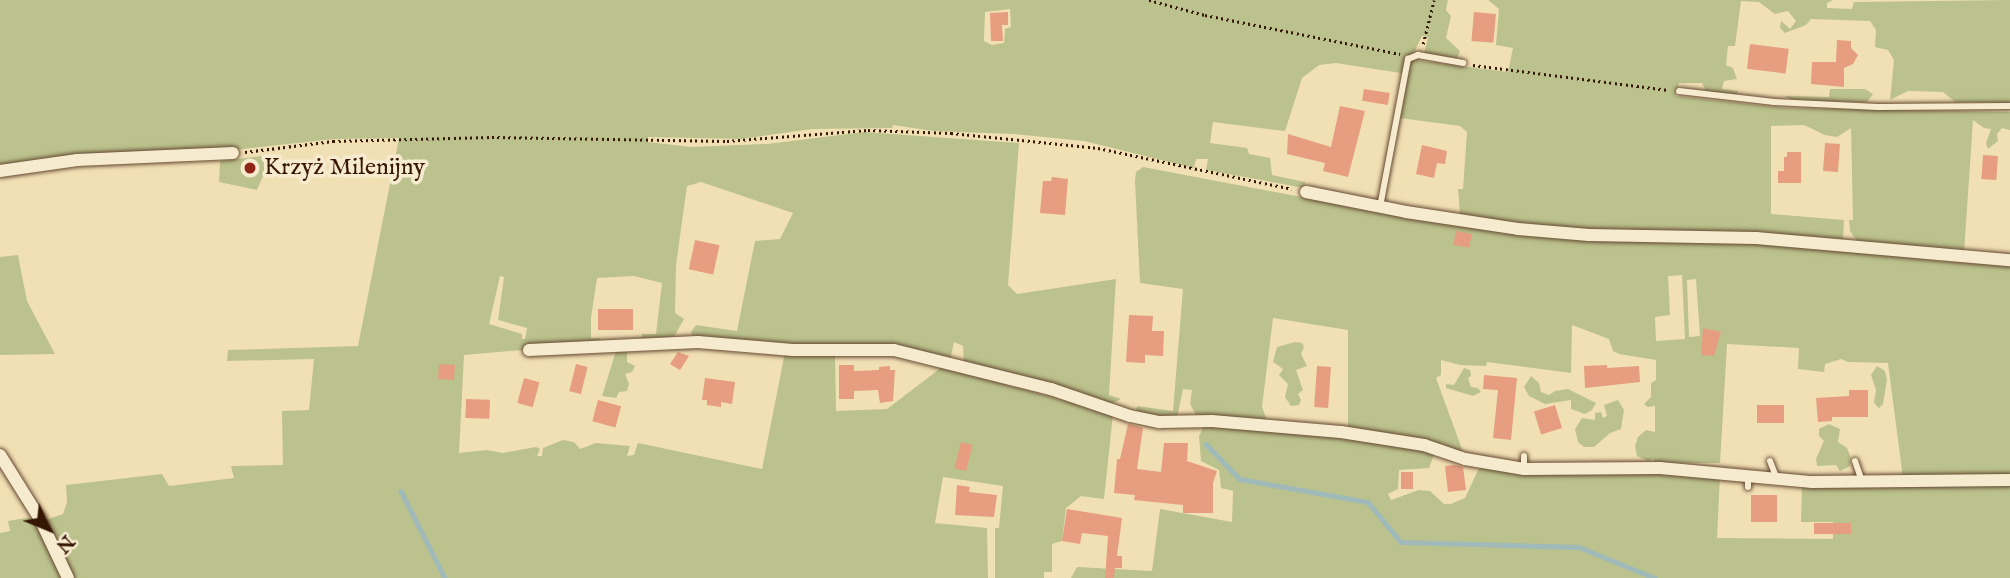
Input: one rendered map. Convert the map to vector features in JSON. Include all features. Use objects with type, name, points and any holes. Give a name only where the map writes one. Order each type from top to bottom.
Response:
[{"type":"street","points":[[0,171],[77,160],[233,153]]},
{"type":"street","points":[[1306,192],[1518,229],[1602,235],[1756,238],[2010,260]]},
{"type":"street","points":[[529,350],[698,342],[793,350],[894,350],[1051,389],[1130,416],[1159,422],[1282,424],[1424,445],[1451,456],[1524,463],[1637,465],[1748,481],[2010,480]]},
{"type":"street","points":[[0,454],[40,519],[68,578]]},
{"type":"lane","points":[[1380,207],[1408,59],[1416,56],[1463,64]]},
{"type":"lane","points":[[1679,91],[1774,102],[1878,107],[2010,106]]},
{"type":"lane","points":[[1770,461],[1777,479]]},
{"type":"lane","points":[[1855,461],[1862,481]]},
{"type":"path","points":[[1149,0],[1205,15],[1416,56],[1434,0]]},
{"type":"path","points":[[1463,64],[1679,91]]},
{"type":"path","points":[[233,153],[333,141],[492,137],[727,141],[868,130],[937,132],[1098,148],[1306,192]]},
{"type":"green space","points":[[0,0],[1448,0],[1446,10],[1451,16],[1446,38],[1460,51],[1457,59],[1424,54],[1428,37],[1422,36],[1414,53],[1407,59],[1508,72],[1513,48],[1496,45],[1499,9],[1488,0],[1833,0],[1827,3],[1827,8],[1852,9],[1854,2],[2010,0],[2010,103],[1955,102],[1943,92],[1908,91],[1890,100],[1894,60],[1888,50],[1875,47],[1876,30],[1870,21],[1811,19],[1806,25],[1785,33],[1780,28],[1781,21],[1790,29],[1796,21],[1788,11],[1775,14],[1759,2],[1741,1],[1735,46],[1728,46],[1726,65],[1733,68],[1737,79],[1724,81],[1722,89],[1738,91],[1737,96],[1707,93],[1702,83],[1679,83],[1676,96],[1785,108],[2010,112],[2010,130],[2002,128],[1997,134],[1998,141],[1988,149],[1986,143],[1991,129],[1984,128],[1973,120],[1964,253],[1857,241],[1850,231],[1849,220],[1853,220],[1851,128],[1837,137],[1825,135],[1804,125],[1771,126],[1771,214],[1844,220],[1843,240],[1586,232],[1521,226],[1460,214],[1458,189],[1463,189],[1467,132],[1460,126],[1400,118],[1407,74],[1336,63],[1319,65],[1302,78],[1285,131],[1213,122],[1210,143],[1247,148],[1249,154],[1270,158],[1272,175],[1305,182],[1304,188],[1206,170],[1208,159],[1196,159],[1194,168],[1084,141],[1014,134],[933,131],[893,125],[892,128],[812,129],[741,139],[648,137],[648,142],[691,147],[767,144],[864,132],[1019,143],[1008,285],[1017,294],[1116,279],[1109,395],[1121,399],[1109,405],[964,363],[963,346],[954,342],[950,361],[693,338],[691,332],[696,325],[737,331],[755,241],[780,239],[793,213],[701,182],[687,186],[676,265],[675,313],[684,319],[675,335],[666,340],[641,340],[642,334],[656,334],[662,283],[634,276],[597,278],[591,338],[600,338],[601,343],[464,355],[459,453],[487,450],[503,453],[536,447],[540,449],[537,456],[542,456],[543,448],[563,440],[574,442],[580,449],[596,443],[630,446],[627,456],[634,455],[638,443],[762,469],[785,352],[835,356],[836,411],[887,409],[942,367],[1113,414],[1104,499],[1081,496],[1066,508],[1062,541],[1052,544],[1052,572],[1044,572],[1044,578],[995,578],[995,528],[999,528],[1003,486],[943,477],[935,523],[987,528],[988,578],[74,578],[46,520],[63,514],[67,502],[66,485],[162,474],[169,486],[234,478],[231,466],[283,465],[282,411],[309,410],[314,359],[227,361],[228,350],[358,346],[399,138],[334,139],[233,150],[0,167]],"holes":[[[1010,9],[1011,27],[1005,29],[1004,43],[992,45],[984,41],[985,12]],[[500,276],[504,277],[498,320],[527,328],[525,339],[522,339],[522,334],[489,324]]]},
{"type":"green space","points":[[1830,89],[1865,89],[1873,94],[1867,102],[1793,101],[1785,96],[1829,97]]},
{"type":"green space","points":[[262,156],[268,164],[257,190],[219,182],[220,161]]},
{"type":"green space","points":[[1143,167],[1317,200],[1496,229],[1805,245],[1938,261],[2010,266],[2010,478],[1903,478],[1888,363],[1848,362],[1841,359],[1825,364],[1824,372],[1798,369],[1799,348],[1727,344],[1720,463],[1654,463],[1654,459],[1648,461],[1637,456],[1635,446],[1638,437],[1646,430],[1655,432],[1655,406],[1648,407],[1644,404],[1651,397],[1651,383],[1656,380],[1656,360],[1619,354],[1613,351],[1609,339],[1572,325],[1571,373],[1487,362],[1486,366],[1460,365],[1441,360],[1441,375],[1436,378],[1463,452],[1348,429],[1348,330],[1273,318],[1262,407],[1267,421],[1197,417],[1190,404],[1192,390],[1183,389],[1177,418],[1144,414],[1136,410],[1137,406],[1173,411],[1183,289],[1140,283],[1136,172]],"holes":[[[1682,275],[1685,339],[1656,341],[1655,317],[1670,315],[1668,276]],[[1696,279],[1700,336],[1689,337],[1687,280]]]},
{"type":"green space","points":[[18,255],[27,301],[55,354],[0,355],[0,257]]},
{"type":"green space","points":[[1302,343],[1304,347],[1301,354],[1307,366],[1296,370],[1303,390],[1298,394],[1301,400],[1299,405],[1291,406],[1285,397],[1288,384],[1279,375],[1283,369],[1273,362],[1277,347]]},
{"type":"green space","points":[[616,351],[627,352],[627,362],[635,366],[632,372],[625,374],[629,384],[627,391],[619,392],[616,398],[602,396]]},
{"type":"green space","points":[[1877,366],[1885,371],[1887,380],[1883,404],[1879,408],[1874,403],[1876,390],[1871,375]]},
{"type":"green space","points":[[1464,368],[1470,370],[1471,376],[1468,378],[1471,387],[1478,388],[1481,392],[1473,396],[1446,388],[1446,384],[1454,385]]},
{"type":"green space","points":[[1531,376],[1539,383],[1541,392],[1549,395],[1568,389],[1596,403],[1592,410],[1585,414],[1571,409],[1571,400],[1545,404],[1529,396],[1524,387]]},
{"type":"green space","points":[[1618,400],[1624,410],[1621,429],[1610,433],[1594,447],[1584,447],[1578,442],[1575,429],[1582,418],[1595,420],[1595,413],[1601,412],[1603,418],[1607,416],[1604,405]]},
{"type":"green space","points":[[1205,424],[1346,436],[1435,452],[1429,468],[1399,470],[1398,489],[1388,494],[1391,500],[1419,490],[1430,491],[1444,504],[1451,504],[1465,498],[1480,466],[1720,476],[1717,538],[1833,539],[1833,522],[1801,522],[1802,485],[1760,482],[2010,483],[2010,578],[1071,578],[1077,567],[1152,571],[1160,509],[1232,522],[1233,491],[1221,488],[1219,470],[1201,461],[1199,436]]},
{"type":"green space","points":[[1829,424],[1840,429],[1838,442],[1847,448],[1851,458],[1850,466],[1840,471],[1836,465],[1817,466],[1816,459],[1824,441],[1819,436],[1819,429]]},
{"type":"green space","points":[[31,517],[36,519],[63,578],[0,578],[0,533],[10,531],[8,521]]},
{"type":"building","points":[[1008,12],[1008,25],[1002,25],[1003,41],[991,41],[990,13]]},
{"type":"building","points":[[1474,12],[1496,14],[1493,43],[1471,41]]},
{"type":"building","points":[[1837,40],[1851,41],[1851,48],[1858,55],[1853,64],[1844,68],[1844,87],[1811,84],[1812,62],[1836,62]]},
{"type":"building","points":[[1750,44],[1789,49],[1786,74],[1747,69]]},
{"type":"building","points":[[1364,89],[1390,93],[1388,105],[1362,101]]},
{"type":"building","points":[[1340,106],[1365,111],[1348,177],[1323,171],[1325,163],[1287,154],[1288,134],[1331,147]]},
{"type":"building","points":[[1825,143],[1840,144],[1838,172],[1823,171]]},
{"type":"building","points":[[1422,145],[1447,151],[1445,164],[1437,163],[1434,178],[1416,174]]},
{"type":"building","points":[[1787,152],[1801,152],[1801,183],[1778,183],[1778,171],[1784,171],[1784,157],[1787,157]]},
{"type":"building","points":[[1983,155],[1998,156],[1996,180],[1981,179]]},
{"type":"building","points":[[1052,177],[1068,179],[1065,215],[1040,213],[1043,181],[1051,181]]},
{"type":"building","points":[[1456,231],[1472,234],[1469,248],[1453,245]]},
{"type":"building","points":[[695,240],[719,245],[713,275],[689,269]]},
{"type":"building","points":[[598,309],[633,309],[633,330],[598,330]]},
{"type":"building","points":[[1129,315],[1153,316],[1152,331],[1164,331],[1163,356],[1145,355],[1145,363],[1126,362]]},
{"type":"building","points":[[1703,328],[1721,332],[1714,356],[1701,355]]},
{"type":"building","points":[[678,352],[689,356],[680,370],[670,364]]},
{"type":"building","points":[[439,364],[455,365],[454,380],[438,379]]},
{"type":"building","points":[[576,364],[588,367],[581,394],[569,391]]},
{"type":"building","points":[[839,365],[854,365],[854,371],[879,370],[879,367],[890,366],[890,370],[895,370],[893,401],[880,403],[878,390],[854,391],[854,399],[839,399]]},
{"type":"building","points":[[1607,365],[1607,368],[1639,366],[1640,382],[1585,388],[1584,366]]},
{"type":"building","points":[[1317,366],[1331,367],[1328,408],[1314,407]]},
{"type":"building","points":[[1484,375],[1517,378],[1511,440],[1493,438],[1498,390],[1483,389]]},
{"type":"building","points":[[524,378],[539,382],[533,407],[517,403]]},
{"type":"building","points":[[705,378],[735,382],[732,404],[721,402],[721,407],[707,405],[707,400],[702,400]]},
{"type":"building","points":[[1849,390],[1868,390],[1868,417],[1832,417],[1832,421],[1818,422],[1816,398],[1849,396]]},
{"type":"building","points":[[466,399],[490,400],[489,419],[465,418]]},
{"type":"building","points":[[598,400],[621,406],[615,427],[592,421]]},
{"type":"building","points":[[1555,405],[1562,428],[1541,434],[1534,411]]},
{"type":"building","points":[[1757,405],[1784,405],[1784,423],[1757,423]]},
{"type":"building","points":[[1128,424],[1143,428],[1137,469],[1161,472],[1164,443],[1188,443],[1187,461],[1217,471],[1213,483],[1213,513],[1183,513],[1183,505],[1134,500],[1135,495],[1114,493],[1117,459],[1120,459]]},
{"type":"building","points":[[961,442],[973,445],[966,471],[954,468]]},
{"type":"building","points":[[1445,466],[1463,467],[1466,490],[1448,492]]},
{"type":"building","points":[[1401,472],[1413,472],[1413,489],[1401,489]]},
{"type":"building","points":[[957,485],[970,487],[969,492],[997,495],[994,517],[955,515]]},
{"type":"building","points":[[1751,495],[1777,495],[1777,522],[1751,522]]},
{"type":"building","points":[[1067,509],[1122,518],[1117,556],[1122,556],[1122,568],[1115,568],[1114,578],[1105,578],[1108,536],[1082,533],[1080,544],[1062,541]]},
{"type":"building","points":[[1814,523],[1851,523],[1851,534],[1814,534]]},
{"type":"waterway","points":[[1206,444],[1240,479],[1368,502],[1401,542],[1579,547],[1655,578]]},
{"type":"waterway","points":[[401,491],[445,578]]},
{"type":"place","name":"Krzyż Milenijny","points":[[250,168]]}]
